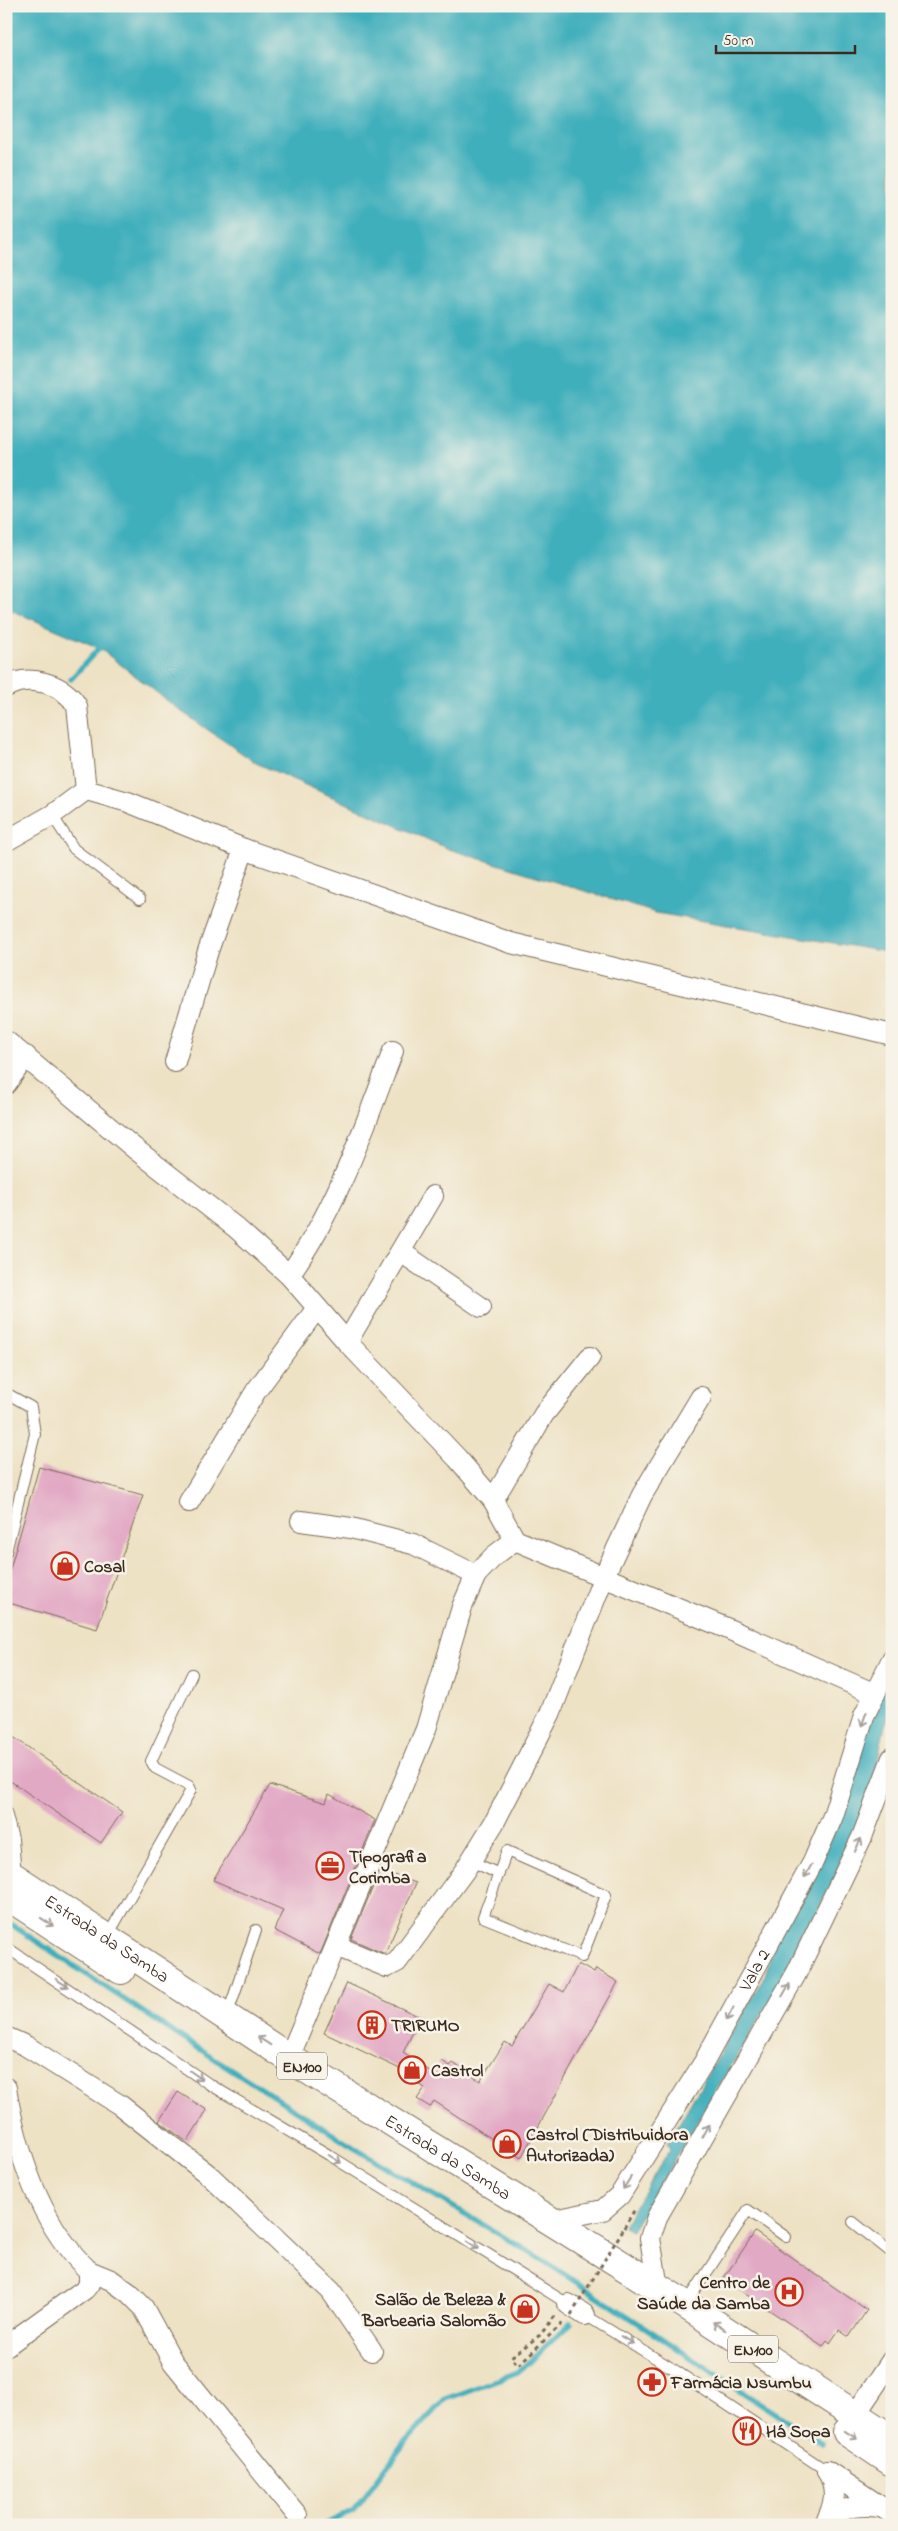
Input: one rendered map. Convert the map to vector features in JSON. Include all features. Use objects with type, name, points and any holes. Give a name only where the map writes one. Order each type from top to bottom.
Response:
[{"type":"main road","name":"Estrada da Samba","points":[[10,1882],[107,1938],[289,2058],[686,2305],[892,2439]]},
{"type":"main road","name":"Estrada da Samba","points":[[10,1882],[239,2048],[595,2268],[892,2462]]},
{"type":"street","points":[[6,687],[14,682],[47,682],[71,696],[77,706],[86,790]]},
{"type":"street","points":[[6,841],[52,815],[86,790]]},
{"type":"street","points":[[86,790],[128,802],[244,849],[511,943],[892,1035]]},
{"type":"street","points":[[175,1062],[208,950],[244,849]]},
{"type":"street","points":[[6,1041],[134,1148],[235,1227],[289,1275],[347,1342],[458,1459],[493,1500],[515,1540],[604,1576],[875,1694]]},
{"type":"street","points":[[289,1275],[306,1251],[348,1168],[393,1051]]},
{"type":"street","points":[[6,1084],[26,1056]]},
{"type":"street","points":[[347,1342],[433,1196]]},
{"type":"street","points":[[401,1252],[481,1307]]},
{"type":"street","points":[[189,1502],[256,1391],[317,1308]]},
{"type":"street","points":[[493,1500],[544,1414],[590,1357]]},
{"type":"street","points":[[336,1946],[378,1965],[387,1967],[397,1962],[437,1910],[471,1861],[494,1823],[550,1714],[604,1576],[642,1495],[701,1397]]},
{"type":"street","points":[[301,1521],[351,1528],[413,1544],[476,1575]]},
{"type":"street","points":[[289,2058],[426,1729],[462,1607],[476,1575],[494,1556],[515,1540]]},
{"type":"street","name":"Vala 2","points":[[549,2221],[603,2210],[620,2195],[704,2062],[813,1862],[833,1816],[864,1716],[892,1659]]},
{"type":"street","points":[[658,2288],[650,2238],[657,2217],[796,1974],[862,1837],[892,1758]]},
{"type":"street","points":[[6,2037],[26,2046],[120,2105],[210,2176],[331,2291],[372,2351]]},
{"type":"street","points":[[6,2088],[17,2139],[35,2189],[60,2237],[89,2271],[111,2280],[129,2292],[143,2307],[173,2362],[297,2515]]},
{"type":"street","points":[[6,2346],[85,2289],[89,2284],[89,2271]]},
{"type":"street","points":[[855,2415],[892,2360]]},
{"type":"street","points":[[827,2471],[887,2510]]},
{"type":"street","points":[[827,2471],[834,2483],[834,2499],[827,2520]]},
{"type":"street","points":[[827,2520],[846,2508],[862,2504],[887,2510]]},
{"type":"lane","points":[[52,815],[74,850],[140,899]]},
{"type":"lane","points":[[6,1394],[31,1407],[35,1434],[6,1552]]},
{"type":"lane","points":[[107,1938],[191,1790],[190,1786],[155,1768],[151,1761],[192,1674]]},
{"type":"lane","points":[[6,1812],[13,1839],[10,1882]]},
{"type":"lane","points":[[507,1850],[606,1895],[582,1957],[483,1917],[499,1874],[507,1850]]},
{"type":"lane","points":[[471,1861],[499,1874]]},
{"type":"lane","points":[[226,2017],[256,1930]]},
{"type":"lane","points":[[6,1947],[210,2084],[330,2155],[570,2312],[670,2366],[827,2471]]},
{"type":"lane","points":[[686,2305],[748,2210],[786,2237]]},
{"type":"lane","points":[[852,2222],[892,2253]]},
{"type":"path","points":[[570,2312],[511,2357],[518,2365],[570,2312],[624,2228]]},
{"type":"water","points":[[6,6],[892,6],[892,953],[656,913],[449,849],[256,763],[182,712],[99,648],[6,608]]},
{"type":"water","points":[[892,1668],[892,1712],[885,1725],[877,1765],[858,1825],[838,1871],[780,1984],[632,2231],[623,2226],[670,2149],[667,2144],[765,1975],[782,1920]]},
{"type":"building","points":[[39,1467],[143,1495],[97,1629],[6,1602],[6,1583]]},
{"type":"building","points":[[6,1732],[122,1812],[101,1843],[6,1778]]},
{"type":"building","points":[[270,1785],[326,1803],[329,1794],[375,1820],[320,1954],[274,1930],[283,1910],[213,1880]]},
{"type":"building","points":[[380,1870],[416,1883],[385,1954],[351,1939]]},
{"type":"building","points":[[578,1964],[594,1973],[596,1969],[618,1982],[521,2158],[434,2101],[430,2107],[417,2099],[425,2088],[401,2072],[402,2070],[324,2033],[347,1983],[420,2017],[403,2053],[434,2074],[442,2061],[450,2066],[453,2063],[480,2081],[505,2042],[512,2046],[549,1984],[564,1992]]},
{"type":"building","points":[[178,2092],[207,2110],[187,2142],[159,2121]]},
{"type":"building","name":"Centro de Saúde da Samba","points":[[755,2232],[867,2310],[849,2337],[839,2330],[830,2343],[827,2340],[823,2346],[723,2279]]},
{"type":"waterway","points":[[71,679],[99,648]]},
{"type":"waterway","points":[[6,1921],[170,2030],[356,2149],[544,2261],[821,2443]]},
{"type":"waterway","points":[[324,2525],[354,2510],[407,2440],[445,2399],[518,2372],[571,2323]]},
{"type":"place","name":"Cosal","points":[[65,1566]]},
{"type":"place","name":"Tipografia Corimba","points":[[330,1866]]},
{"type":"place","name":"TRIRUMO","points":[[372,2025]]},
{"type":"place","name":"Castrol","points":[[412,2070]]},
{"type":"place","name":"Castrol (Distribuidora Autorizada)","points":[[507,2144]]},
{"type":"place","name":"Centro de Saúde da Samba","points":[[789,2292]]},
{"type":"place","name":"Salão de Beleza & Barbearia Salomão","points":[[525,2309]]},
{"type":"place","name":"Farmácia Nsumbu","points":[[652,2382]]},
{"type":"place","name":"Há Sopa","points":[[747,2431]]}]
